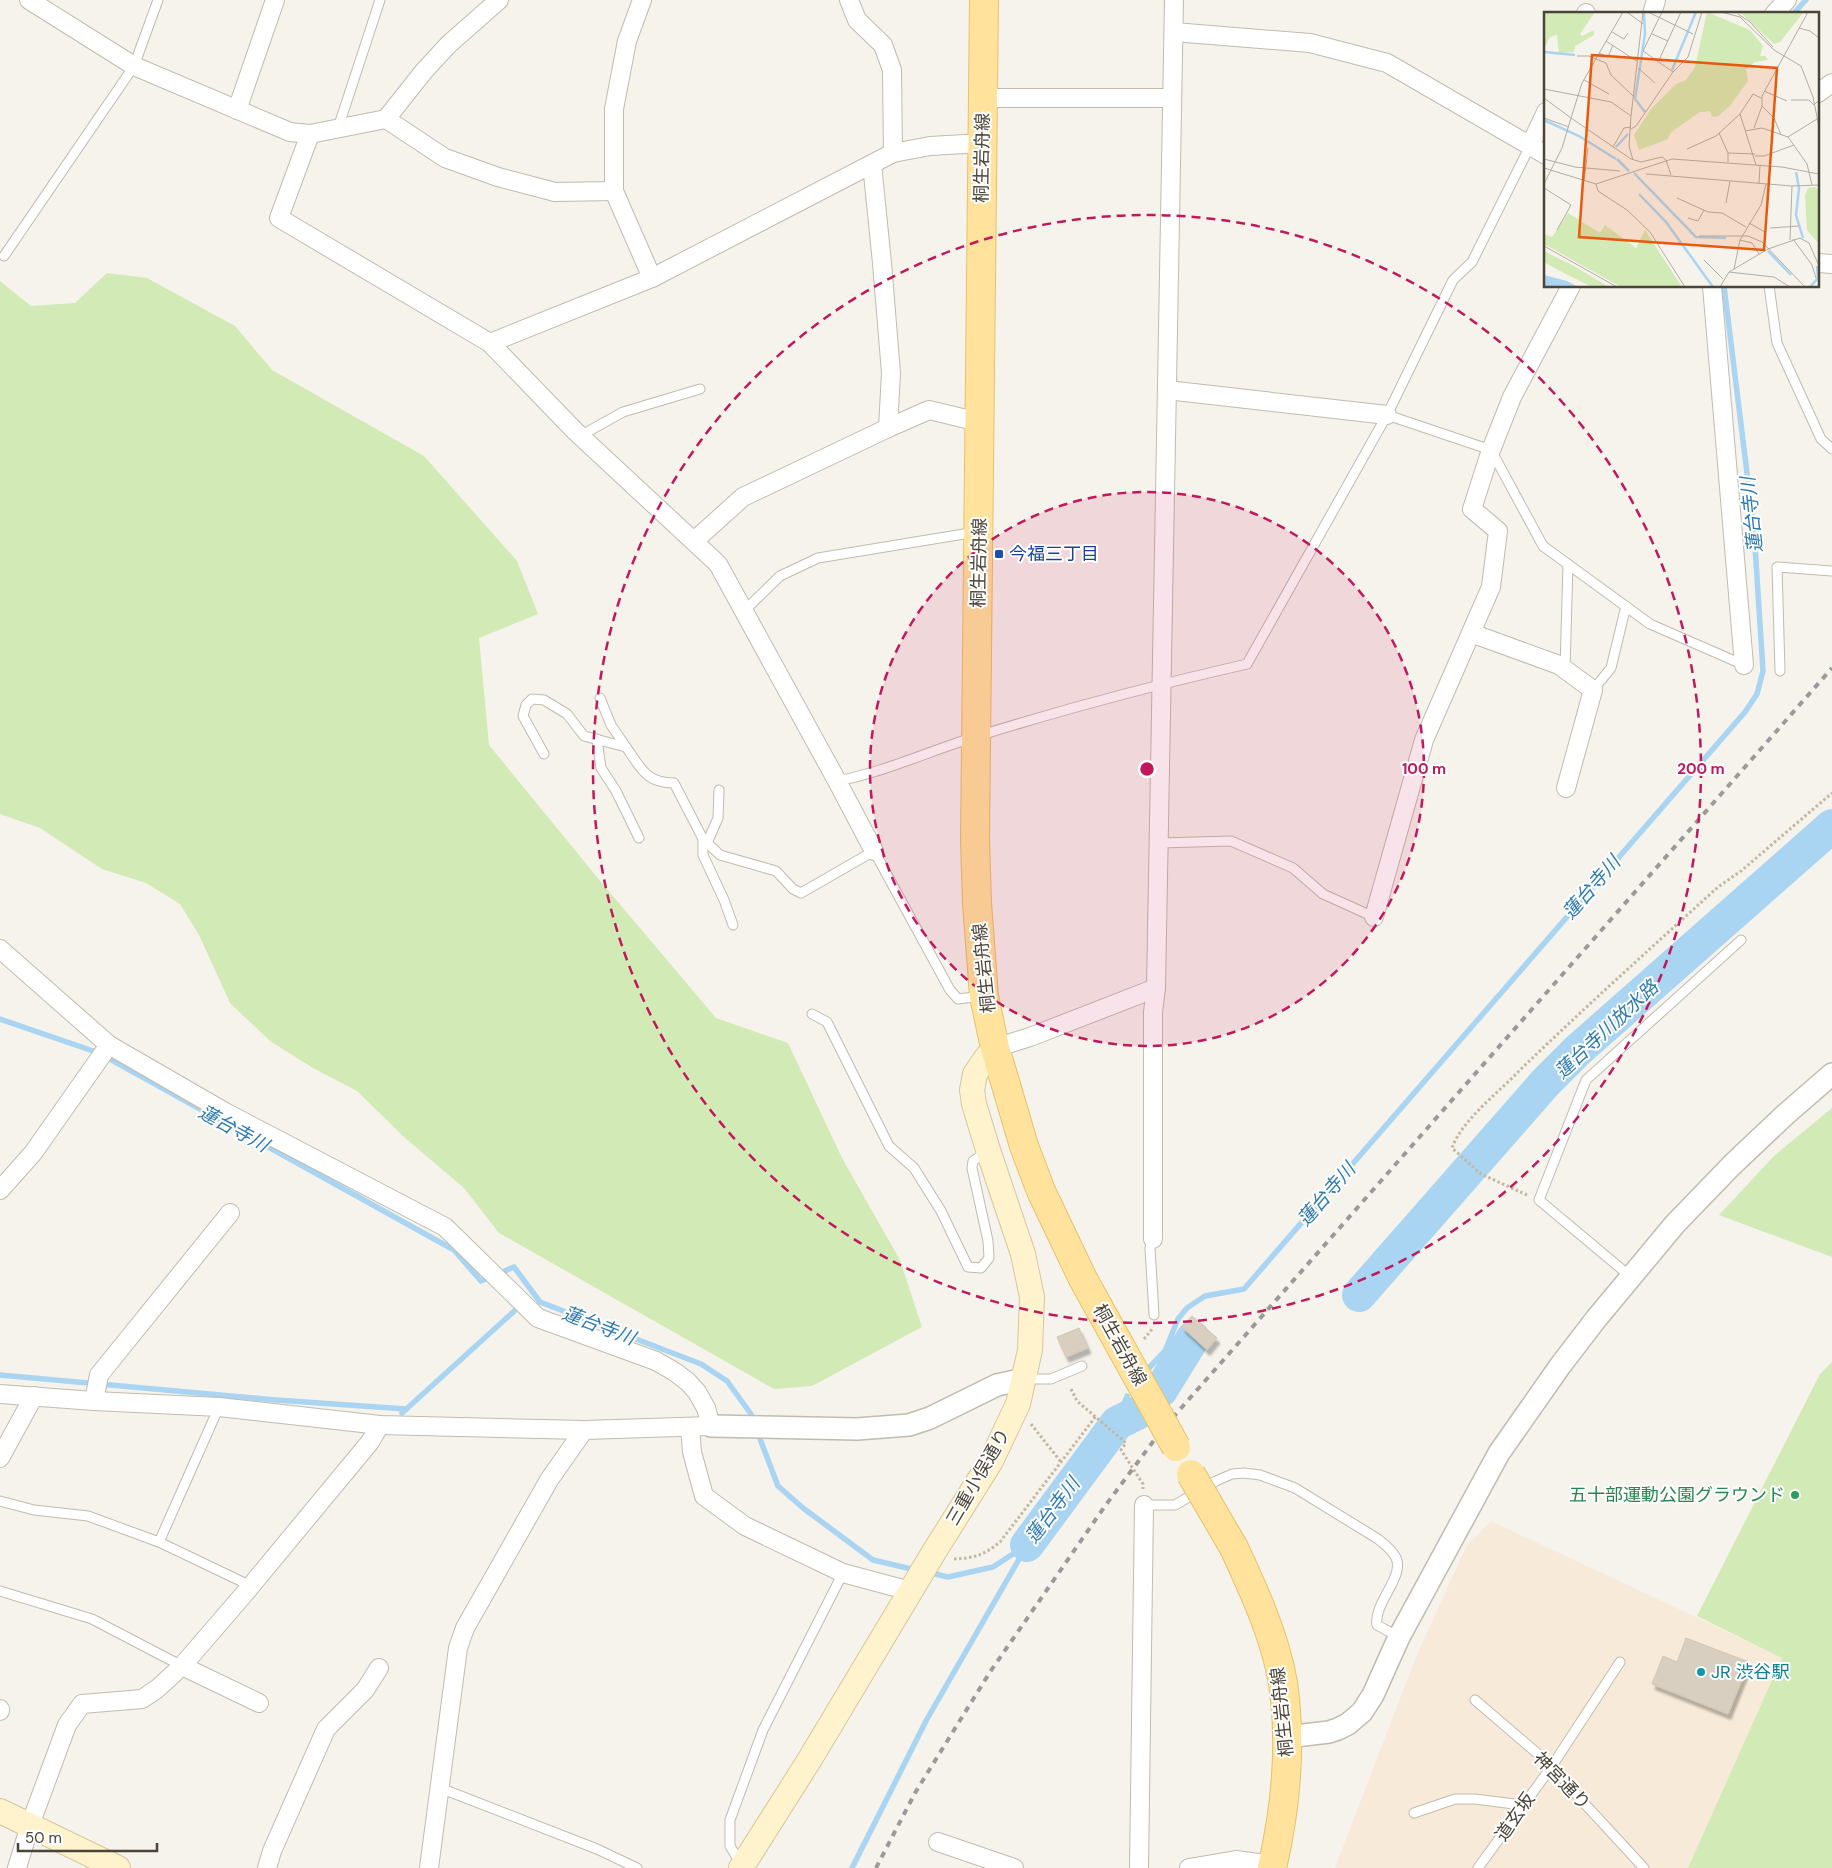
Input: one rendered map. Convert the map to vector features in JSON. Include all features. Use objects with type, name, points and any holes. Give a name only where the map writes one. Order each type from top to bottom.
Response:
[{"type":"main road","name":"桐生岩舟線","points":[[984,0],[975,840],[977,903],[984,996],[996,1048],[1021,1137],[1041,1191],[1083,1280],[1234,1548],[1264,1615],[1282,1683],[1287,1737],[1287,1784],[1273,1866]]},
{"type":"main road","name":"三重小俣通り","points":[[742,1866],[810,1759],[914,1586],[942,1558],[1018,1404],[1030,1350],[1033,1319],[1029,1274],[974,1104],[973,1081],[975,1074],[996,1048]]},
{"type":"main road","points":[[0,1810],[118,1868]]},
{"type":"street","points":[[29,0],[134,66],[290,132],[310,134],[386,119],[424,70],[449,44],[478,8],[499,0]]},
{"type":"street","points":[[236,110],[275,0]]},
{"type":"street","points":[[642,0],[627,41],[614,109],[614,191],[652,278]]},
{"type":"street","points":[[849,0],[857,20],[883,45],[892,70],[893,154]]},
{"type":"street","points":[[1153,1239],[1153,1012],[1156,988],[1174,0]]},
{"type":"street","points":[[1776,12],[1787,0]]},
{"type":"street","points":[[1174,32],[1310,43],[1387,63],[1544,154]]},
{"type":"street","points":[[1820,92],[1832,83]]},
{"type":"street","points":[[983,98],[1172,98]]},
{"type":"street","points":[[1530,146],[1544,116]]},
{"type":"street","points":[[386,119],[445,158],[498,177],[555,192],[614,191]]},
{"type":"street","points":[[310,134],[279,218],[490,343],[580,436],[718,564],[874,852]]},
{"type":"street","points":[[490,343],[652,278],[893,154],[930,146],[982,143]]},
{"type":"street","points":[[872,164],[891,373],[888,428]]},
{"type":"street","points":[[1374,917],[1424,740],[1491,587],[1498,531],[1472,510],[1491,450],[1512,397],[1570,288]]},
{"type":"street","points":[[1712,288],[1744,665]]},
{"type":"street","points":[[1168,390],[1387,415]]},
{"type":"street","points":[[694,541],[743,497],[929,410],[980,422]]},
{"type":"street","points":[[1471,633],[1559,665],[1593,690],[1566,788]]},
{"type":"street","points":[[0,949],[109,1046],[225,1112],[445,1227],[538,1318],[656,1361],[675,1372],[697,1392],[706,1408],[711,1426]]},
{"type":"street","points":[[996,1048],[1030,1037],[1156,988]]},
{"type":"street","points":[[0,1188],[33,1153],[109,1046]]},
{"type":"street","points":[[1287,1737],[1329,1732],[1338,1729],[1348,1724],[1362,1712],[1373,1695],[1399,1637],[1499,1453],[1560,1366],[1675,1224],[1732,1165],[1832,1074]]},
{"type":"street","points":[[94,1401],[99,1375],[230,1213]]},
{"type":"street","points":[[0,1394],[219,1407],[380,1425],[584,1430],[711,1426],[857,1429],[909,1425],[930,1418],[997,1384],[1024,1379]]},
{"type":"street","points":[[0,1458],[34,1396]]},
{"type":"street","points":[[17,1868],[30,1825],[67,1724],[82,1704],[142,1698],[157,1689],[182,1666],[370,1442],[380,1425]]},
{"type":"street","points":[[690,1427],[692,1452],[704,1496],[746,1526],[843,1573],[914,1586]]},
{"type":"street","points":[[429,1868],[458,1648],[465,1628],[549,1480],[584,1430]]},
{"type":"street","points":[[1139,1868],[1144,1504]]},
{"type":"street","points":[[182,1666],[258,1703]]},
{"type":"street","points":[[267,1868],[272,1851],[326,1729],[365,1690],[378,1668]]},
{"type":"street","points":[[938,1842],[1014,1868]]},
{"type":"street","points":[[1189,1868],[1236,1860],[1273,1866]]},
{"type":"lane","points":[[4,256],[134,66],[158,0]]},
{"type":"lane","points":[[338,128],[380,0]]},
{"type":"lane","points":[[837,781],[864,776],[976,736],[1162,683],[1247,664],[1387,415],[1453,280],[1472,262],[1530,146]]},
{"type":"lane","points":[[1769,288],[1777,343],[1821,440],[1832,449]]},
{"type":"lane","points":[[580,436],[622,412],[700,389]]},
{"type":"lane","points":[[1387,415],[1491,450],[1543,546],[1650,624],[1744,665]]},
{"type":"lane","points":[[744,611],[780,576],[818,558],[979,532]]},
{"type":"lane","points":[[1564,670],[1568,564]]},
{"type":"lane","points":[[1780,671],[1777,567],[1832,571]]},
{"type":"lane","points":[[1593,690],[1611,668],[1626,606]]},
{"type":"lane","points":[[600,698],[611,725],[646,776],[661,783],[674,783],[705,841],[720,855],[776,871],[792,889],[801,893],[874,852],[950,990],[958,999],[984,996]]},
{"type":"lane","points":[[544,754],[524,716],[526,705],[532,699],[544,700],[567,714],[584,736],[626,747]]},
{"type":"lane","points":[[597,739],[601,768],[616,791],[639,838]]},
{"type":"lane","points":[[719,790],[718,818],[705,841],[702,855],[724,900],[733,925]]},
{"type":"lane","points":[[1159,843],[1231,842],[1292,868],[1323,894],[1374,917]]},
{"type":"lane","points":[[1631,1277],[1539,1200],[1586,1080],[1741,940]]},
{"type":"lane","points":[[812,1014],[826,1022],[889,1146],[914,1168],[940,1211],[968,1267],[981,1268],[988,1258],[988,1242],[972,1161],[988,1150]]},
{"type":"lane","points":[[1153,1239],[1150,1248],[1154,1315]]},
{"type":"lane","points":[[1024,1379],[1051,1378],[1082,1366]]},
{"type":"lane","points":[[159,1542],[219,1407]]},
{"type":"lane","points":[[1144,1504],[1175,1505],[1216,1480],[1244,1472],[1260,1475],[1294,1488],[1378,1539],[1389,1548],[1396,1558],[1397,1574],[1376,1616],[1377,1625],[1399,1637]]},
{"type":"lane","points":[[0,1501],[34,1510],[88,1516],[159,1542],[251,1586]]},
{"type":"lane","points":[[742,1866],[730,1846],[730,1820],[763,1730],[843,1573]]},
{"type":"lane","points":[[0,1592],[92,1619],[182,1666]]},
{"type":"lane","name":"道玄坂","points":[[1478,1868],[1552,1766],[1620,1662]]},
{"type":"lane","name":"神宮通り","points":[[1475,1700],[1552,1766],[1644,1868]]},
{"type":"lane","points":[[440,1788],[598,1849],[637,1868]]},
{"type":"lane","points":[[1414,1813],[1455,1799],[1475,1799],[1522,1805]]},
{"type":"path","points":[[1539,1200],[1481,1174],[1452,1148],[1455,1141],[1472,1118],[1571,1021],[1718,886],[1741,871],[1832,793]]},
{"type":"path","points":[[1071,1389],[1077,1401],[1098,1417],[1126,1443],[1121,1450],[1142,1484],[1144,1504]]},
{"type":"path","points":[[942,1558],[971,1558],[986,1553],[1000,1542],[1098,1417]]},
{"type":"path","points":[[1028,1419],[1061,1462]]},
{"type":"shaded area","points":[[1491,1521],[1783,1658],[1688,1868],[1335,1868],[1416,1657],[1466,1547]]},
{"type":"green space","points":[[107,273],[147,278],[235,326],[272,370],[424,456],[517,561],[538,614],[479,638],[489,745],[716,1018],[788,1043],[842,1158],[900,1260],[922,1327],[812,1386],[774,1389],[499,1233],[464,1188],[404,1137],[357,1091],[313,1068],[270,1041],[230,1003],[199,935],[180,904],[146,883],[102,869],[40,828],[0,814],[0,281],[31,306],[75,303]]},
{"type":"green space","points":[[1832,1108],[1832,1257],[1719,1215],[1775,1155]]},
{"type":"green space","name":"五十部運動公園グラウンド","points":[[1832,1362],[1832,1868],[1688,1868],[1782,1658],[1697,1616],[1820,1374]]},
{"type":"building","points":[[1192,1316],[1217,1338],[1207,1350],[1182,1327]]},
{"type":"building","points":[[1079,1328],[1088,1348],[1066,1357],[1057,1337]]},
{"type":"building","name":"JR 渋谷駅","points":[[1686,1638],[1749,1662],[1728,1714],[1652,1684],[1663,1656],[1677,1662]]},
{"type":"waterway","name":"蓮台寺川","points":[[1795,12],[1806,0]]},
{"type":"waterway","name":"蓮台寺川","points":[[1148,1369],[1165,1351],[1178,1319],[1187,1308],[1205,1296],[1244,1289],[1745,712],[1757,694],[1763,671],[1754,530],[1724,288]]},
{"type":"waterway","name":"蓮台寺川放水路","points":[[1359,1295],[1545,1083],[1578,1050],[1832,826]]},
{"type":"waterway","name":"蓮台寺川","points":[[0,1019],[99,1053],[454,1250],[481,1281],[514,1267],[540,1302],[701,1364],[727,1381],[751,1414],[754,1422]]},
{"type":"waterway","points":[[402,1413],[522,1304]]},
{"type":"waterway","name":"蓮台寺川","points":[[1161,1390],[1193,1338]]},
{"type":"waterway","points":[[0,1375],[276,1400],[406,1409]]},
{"type":"waterway","name":"蓮台寺川","points":[[1117,1423],[1127,1396]]},
{"type":"waterway","name":"蓮台寺川","points":[[1027,1545],[1117,1423],[1137,1413]]},
{"type":"waterway","name":"蓮台寺川","points":[[757,1431],[778,1486],[803,1508],[873,1560],[916,1570]]},
{"type":"waterway","name":"蓮台寺川","points":[[927,1572],[948,1577],[993,1567],[1027,1545]]},
{"type":"waterway","points":[[852,1868],[927,1719],[1026,1547]]},
{"type":"railway","points":[[876,1868],[915,1793],[990,1672],[1105,1506],[1161,1431],[1832,668]]},
{"type":"place","name":"今福三丁目","points":[[999,554]]},
{"type":"place","name":"五十部運動公園グラウンド","points":[[1795,1495]]},
{"type":"place","name":"JR 渋谷駅","points":[[1701,1672]]}]
